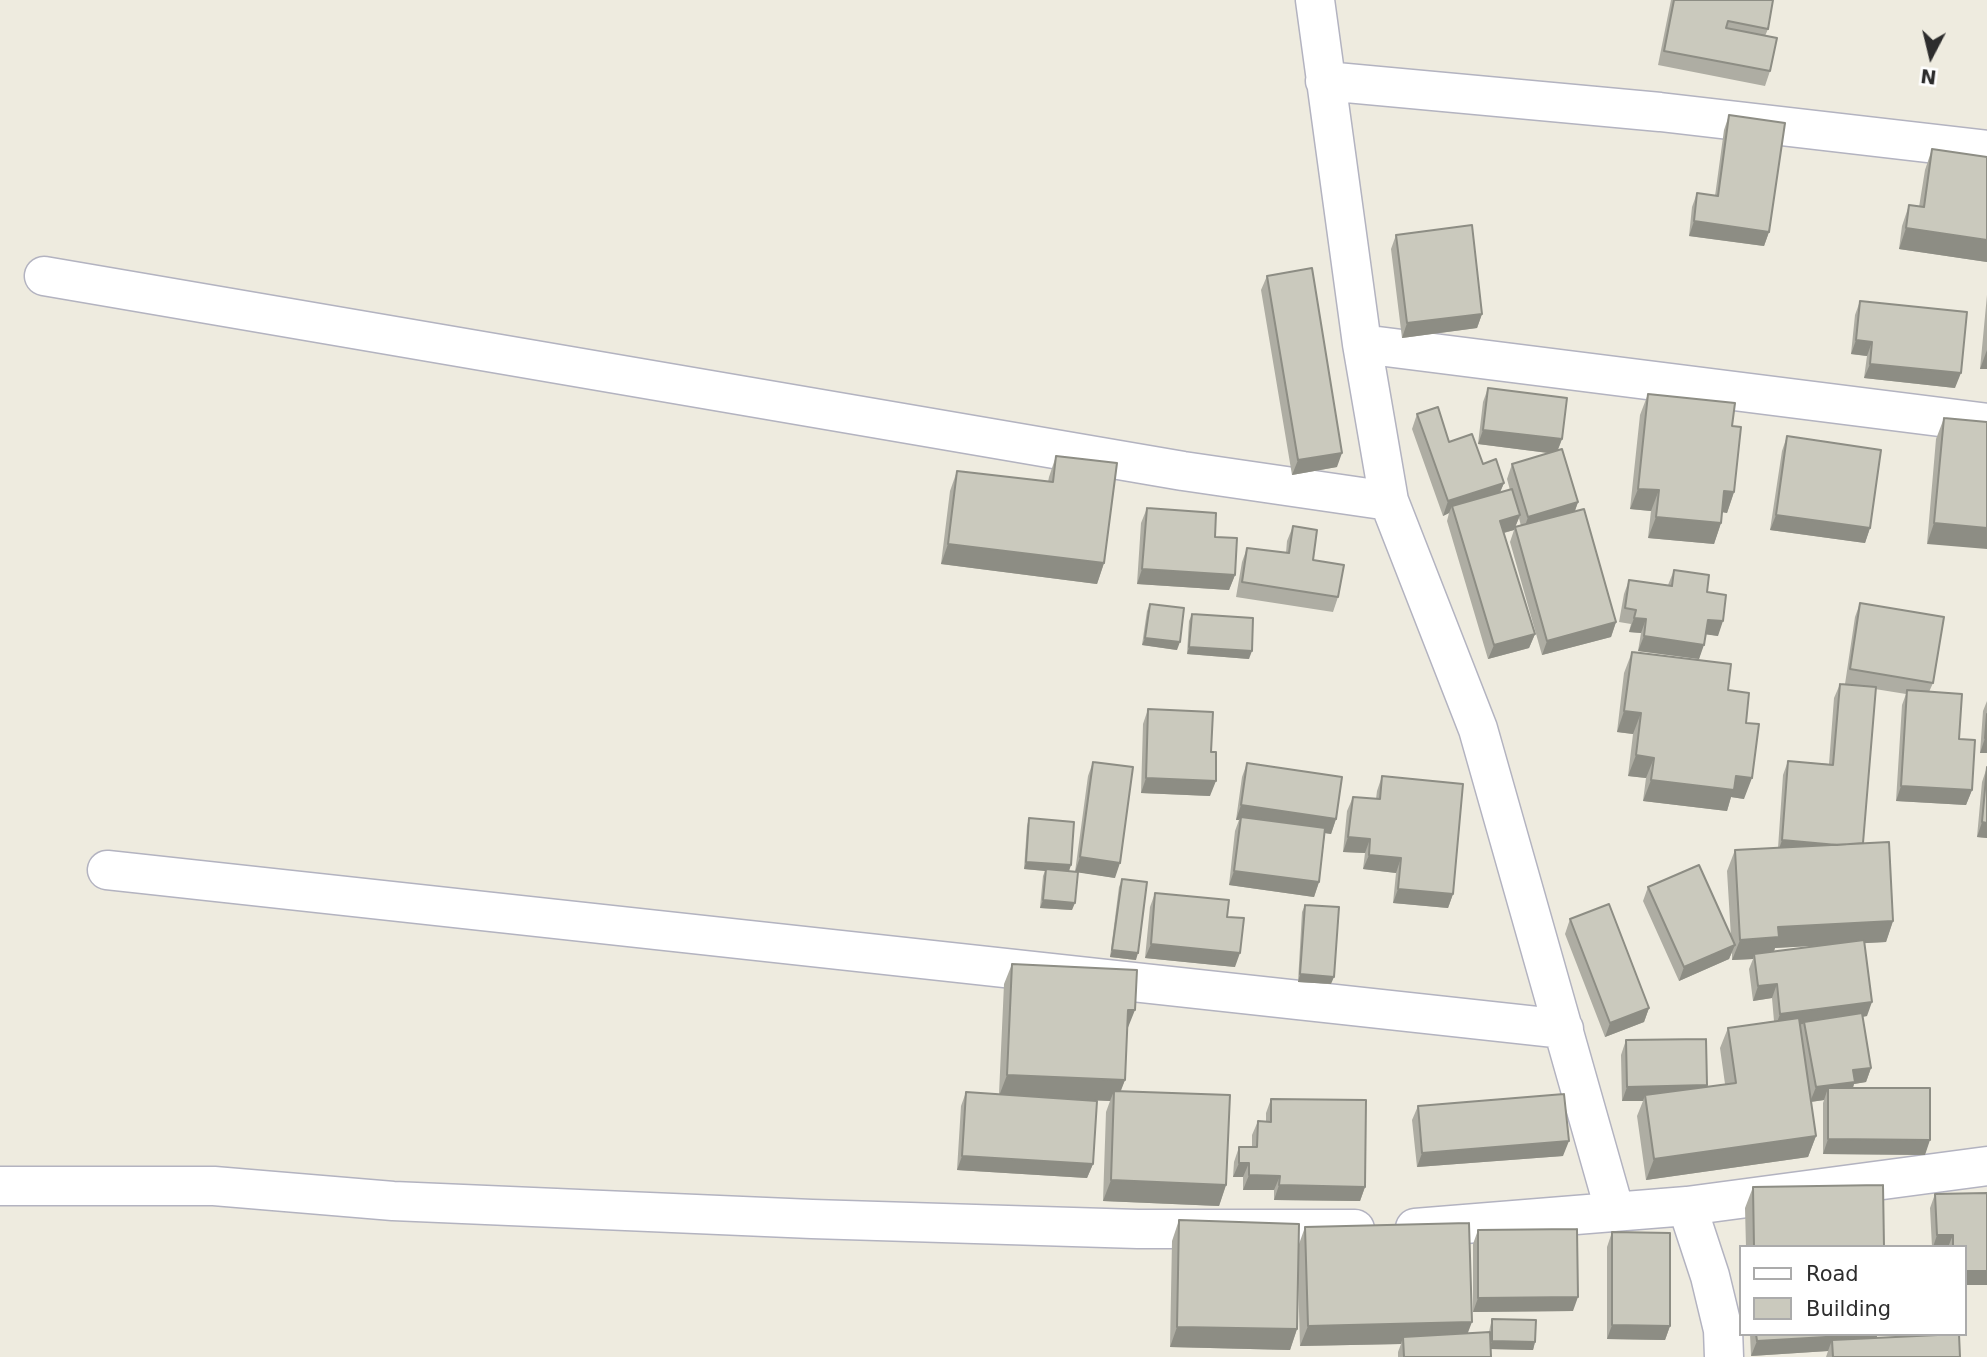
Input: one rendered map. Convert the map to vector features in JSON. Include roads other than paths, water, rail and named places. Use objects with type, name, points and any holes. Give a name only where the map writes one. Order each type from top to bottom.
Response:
[{"type":"street","points":[[1315,0],[1362,344],[1389,501],[1478,729],[1615,1212]]},
{"type":"street","points":[[1325,80],[1660,112],[1987,150]]},
{"type":"street","points":[[44,276],[1155,467],[1389,501]]},
{"type":"street","points":[[1362,344],[1987,423]]},
{"type":"street","points":[[107,870],[1564,1029]]},
{"type":"street","points":[[0,1186],[214,1186],[406,1202],[812,1219],[1138,1229],[1396,1229],[1688,1206],[1987,1166]]},
{"type":"street","points":[[1688,1206],[1710,1276],[1723,1330],[1724,1357]]}]
